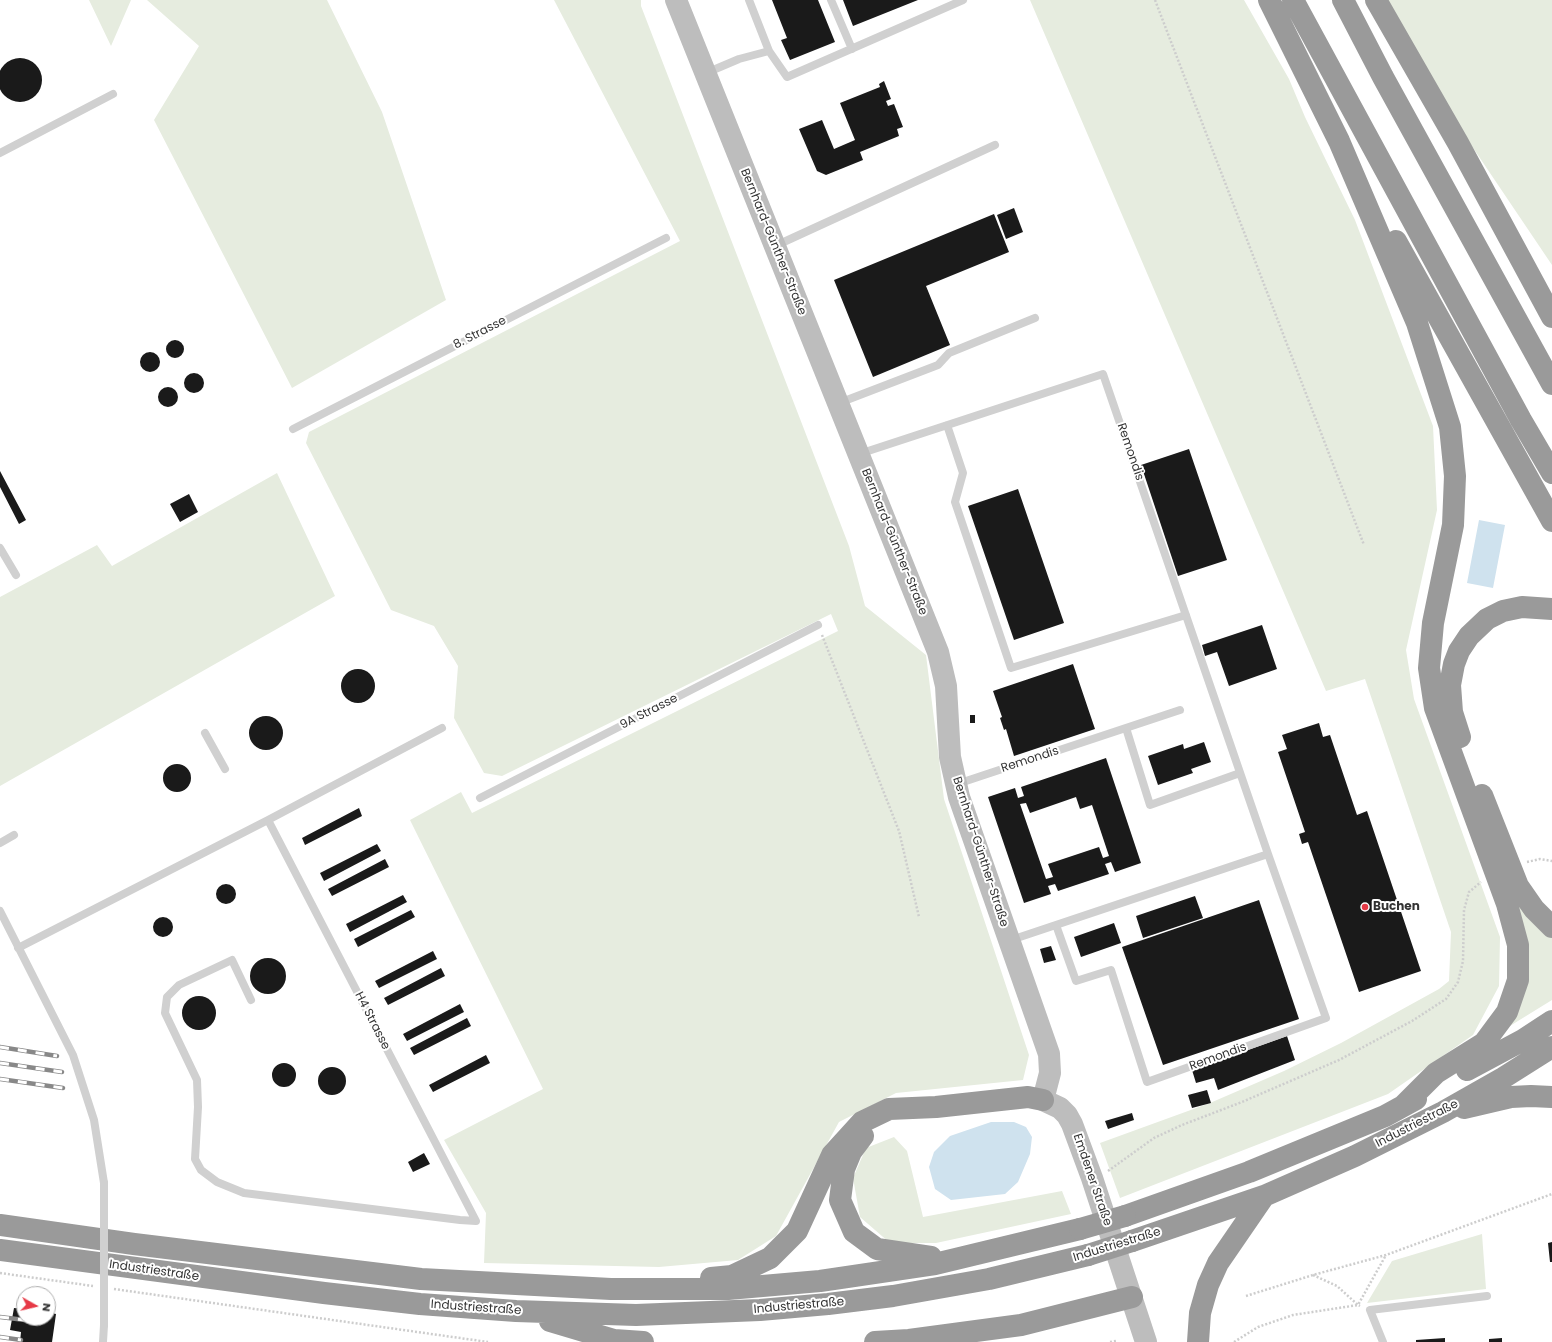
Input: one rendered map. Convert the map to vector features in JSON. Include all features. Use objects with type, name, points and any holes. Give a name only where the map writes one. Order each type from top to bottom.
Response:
[{"type":"highway","points":[[1269,0],[1339,141],[1552,521]]},
{"type":"highway","points":[[1293,0],[1521,420],[1552,473]]},
{"type":"highway","points":[[1343,0],[1383,77],[1552,384]]},
{"type":"highway","points":[[1376,0],[1458,143],[1552,317]]},
{"type":"highway","points":[[1339,141],[1417,323],[1450,427],[1455,476],[1452,525],[1433,624],[1429,668],[1435,708],[1507,904],[1518,945],[1518,980],[1507,1012],[1484,1043],[1436,1073],[1404,1106]]},
{"type":"highway","points":[[1458,143],[1536,270],[1552,286]]},
{"type":"highway","points":[[1552,609],[1522,607],[1503,612],[1487,619],[1468,636],[1459,651],[1454,664],[1450,685],[1452,712],[1458,734],[1518,886],[1534,909],[1552,927]]},
{"type":"highway","name":"Industriestraße","points":[[0,1225],[134,1244],[421,1279],[611,1289],[728,1289],[820,1281],[934,1264],[1080,1229],[1125,1216],[1249,1172],[1385,1116],[1491,1056],[1523,1040],[1552,1021]]},
{"type":"highway","name":"Industriestraße","points":[[0,1250],[331,1294],[420,1304],[516,1311],[644,1315],[760,1310],[893,1296],[989,1279],[1088,1255],[1264,1196],[1355,1156],[1443,1112],[1552,1048]]},
{"type":"highway","points":[[1443,1112],[1511,1097],[1552,1096]]},
{"type":"highway","points":[[611,1289],[732,1276],[770,1258],[797,1232],[832,1155],[862,1122],[889,1109],[936,1107],[1028,1097],[1043,1100]]},
{"type":"highway","points":[[936,1107],[895,1120],[865,1134],[851,1152],[844,1169],[840,1200],[854,1232],[877,1249],[952,1260]]},
{"type":"highway","points":[[1198,1342],[1200,1314],[1208,1285],[1218,1263],[1264,1196]]},
{"type":"highway","points":[[875,1342],[910,1340],[1021,1325],[1132,1297]]},
{"type":"highway","points":[[516,1311],[614,1340],[643,1342]]},
{"type":"street","name":"Bernhard-Günther-Straße","points":[[676,0],[938,652],[946,686],[950,757],[959,796],[1049,1054],[1050,1073],[1043,1100]]},
{"type":"street","name":"Emdener Straße","points":[[1043,1100],[1060,1108],[1067,1115],[1080,1143],[1146,1342]]},
{"type":"lane","points":[[749,0],[769,51],[786,77],[963,0]]},
{"type":"lane","points":[[831,0],[852,49]]},
{"type":"lane","points":[[705,73],[739,59],[769,51]]},
{"type":"lane","points":[[0,153],[113,94]]},
{"type":"lane","points":[[774,246],[995,145]]},
{"type":"lane","name":"8. Strasse","points":[[293,429],[666,238]]},
{"type":"lane","points":[[838,403],[938,365],[949,352],[1035,318]]},
{"type":"lane","name":"Remondis","points":[[858,454],[1103,374],[1326,1018],[1147,1082],[1111,970],[1076,982],[1056,925]]},
{"type":"lane","points":[[947,425],[963,473],[955,502],[1011,668],[1186,615]]},
{"type":"lane","points":[[0,548],[16,575]]},
{"type":"lane","name":"9A Strasse","points":[[480,798],[818,625]]},
{"type":"lane","name":"Remondis","points":[[957,784],[1180,710]]},
{"type":"lane","points":[[18,948],[268,820],[442,728]]},
{"type":"lane","points":[[1126,728],[1150,805],[1240,773]]},
{"type":"lane","points":[[205,733],[225,769]]},
{"type":"lane","name":"H4 Strasse","points":[[251,1000],[232,960],[179,985],[167,997],[165,1013],[197,1080],[198,1107],[195,1159],[201,1170],[217,1182],[244,1193],[476,1221],[268,820]]},
{"type":"lane","points":[[0,843],[14,835]]},
{"type":"lane","points":[[1009,941],[1268,854]]},
{"type":"lane","points":[[0,911],[73,1055],[94,1120],[104,1183],[103,1342]]},
{"type":"lane","points":[[1383,1342],[1370,1310],[1487,1296]]},
{"type":"path","points":[[1155,0],[1364,545]]},
{"type":"path","points":[[818,625],[899,831],[919,917]]},
{"type":"path","points":[[1524,863],[1540,859],[1552,861]]},
{"type":"path","points":[[1092,1178],[1104,1174],[1154,1138],[1339,1060],[1412,1021],[1446,1000],[1458,982],[1463,961],[1464,910],[1469,892],[1481,882]]},
{"type":"path","points":[[1246,1296],[1313,1275],[1386,1255],[1552,1194]]},
{"type":"path","points":[[1358,1305],[1386,1255]]},
{"type":"path","points":[[0,1273],[93,1286]]},
{"type":"path","points":[[1313,1275],[1337,1286],[1358,1305],[1370,1310]]},
{"type":"path","points":[[109,1288],[488,1342]]},
{"type":"path","points":[[1234,1342],[1258,1327],[1292,1315],[1358,1305]]},
{"type":"path","points":[[1110,1342],[1116,1341]]},
{"type":"shaded area","points":[[89,0],[131,0],[111,46]]},
{"type":"shaded area","points":[[147,0],[327,0],[382,112],[446,300],[292,388],[154,120],[199,46]]},
{"type":"shaded area","points":[[554,0],[641,0],[641,6],[849,546],[865,606],[926,655],[944,799],[1029,1055],[1023,1080],[896,1093],[839,1122],[776,1236],[738,1260],[659,1267],[484,1263],[486,1213],[444,1140],[543,1089],[410,820],[461,792],[472,813],[838,631],[831,614],[502,776],[484,773],[454,718],[458,666],[434,626],[391,610],[306,443],[309,432],[680,241]]},
{"type":"shaded area","points":[[1030,0],[1244,0],[1289,79],[1305,117],[1355,220],[1433,426],[1437,510],[1406,650],[1414,699],[1500,937],[1499,986],[1473,1035],[1388,1094],[1120,1198],[1100,1143],[1210,1103],[1284,1071],[1341,1043],[1439,989],[1449,981],[1451,932],[1365,679],[1326,691]]},
{"type":"shaded area","points":[[1377,0],[1552,0],[1552,265],[1399,38]]},
{"type":"shaded area","points":[[277,473],[335,596],[0,786],[0,597],[97,545],[112,566]]},
{"type":"shaded area","points":[[1512,890],[1552,935],[1552,1000],[1505,1029]]},
{"type":"shaded area","points":[[894,1137],[907,1151],[923,1217],[1062,1191],[1071,1214],[936,1243],[890,1243],[860,1217],[853,1178],[866,1148]]},
{"type":"shaded area","points":[[1482,1234],[1486,1289],[1367,1303],[1392,1261]]},
{"type":"water","points":[[1479,520],[1505,525],[1493,588],[1467,583]]},
{"type":"water","points":[[991,1122],[1014,1122],[1026,1127],[1032,1137],[1030,1154],[1018,1182],[1005,1194],[951,1200],[935,1189],[929,1167],[934,1152],[950,1136]]},
{"type":"building","points":[[772,0],[818,0],[835,42],[790,60],[781,40],[787,38]]},
{"type":"building","points":[[843,0],[918,0],[853,26]]},
{"type":"building","points":[[16,58],[24,58],[29,59],[36,64],[41,71],[41,89],[36,96],[29,101],[16,102],[8,99],[1,92],[-2,84],[-2,76],[1,68],[8,61]]},
{"type":"building","points":[[884,81],[891,99],[886,101],[888,106],[894,104],[903,127],[897,129],[899,136],[860,152],[863,160],[826,175],[817,171],[799,129],[822,120],[834,149],[855,140],[840,103],[880,87],[879,84]]},
{"type":"building","points":[[1014,208],[1023,232],[1006,239],[997,215]]},
{"type":"building","points":[[994,214],[1009,252],[926,286],[950,345],[873,377],[834,280]]},
{"type":"building","points":[[171,340],[179,340],[184,345],[182,356],[179,358],[171,358],[166,353],[166,345]]},
{"type":"building","points":[[150,352],[157,355],[160,362],[157,369],[150,372],[143,369],[140,362],[143,355]]},
{"type":"building","points":[[194,373],[201,376],[204,383],[201,390],[194,393],[187,390],[184,383],[187,376]]},
{"type":"building","points":[[168,387],[175,390],[178,397],[175,404],[168,407],[161,404],[158,397],[161,390]]},
{"type":"building","points":[[1189,449],[1227,560],[1178,576],[1141,465]]},
{"type":"building","points":[[0,471],[26,520],[19,524],[0,487]]},
{"type":"building","points":[[1018,489],[1064,623],[1014,640],[968,506]]},
{"type":"building","points":[[189,494],[198,512],[180,522],[170,504]]},
{"type":"building","points":[[1262,625],[1277,669],[1229,686],[1217,652],[1205,656],[1202,645]]},
{"type":"building","points":[[1073,664],[1095,729],[1014,756],[1006,729],[1004,730],[1000,718],[1002,717],[993,691]]},
{"type":"building","points":[[355,669],[361,669],[370,674],[374,680],[374,692],[370,698],[361,703],[355,703],[346,698],[341,689],[341,683],[346,674]]},
{"type":"building","points":[[970,715],[975,715],[975,723],[970,723]]},
{"type":"building","points":[[269,716],[278,721],[282,726],[282,740],[278,745],[273,749],[263,750],[259,749],[250,740],[249,730],[250,726],[259,717]]},
{"type":"building","name":"Buchen","points":[[1319,723],[1323,737],[1330,735],[1357,815],[1367,811],[1421,971],[1359,992],[1308,842],[1302,844],[1299,834],[1305,832],[1278,752],[1287,749],[1282,735]]},
{"type":"building","points":[[1204,742],[1211,762],[1191,769],[1193,773],[1158,785],[1148,756],[1183,744],[1184,749]]},
{"type":"building","points":[[1106,758],[1141,863],[1115,872],[1111,862],[1105,864],[1109,874],[1058,891],[1055,884],[1048,886],[1051,894],[1024,903],[988,797],[1015,788],[1018,798],[1024,796],[1021,787]],"holes":[[[1076,797],[1080,809],[1092,805],[1109,856],[1103,858],[1099,847],[1048,864],[1053,877],[1046,879],[1020,804],[1026,803],[1030,813]]]},
{"type":"building","points":[[177,764],[187,768],[191,778],[187,788],[177,792],[167,788],[163,778],[167,768]]},
{"type":"building","points":[[359,808],[362,816],[305,845],[302,838]]},
{"type":"building","points":[[377,844],[381,851],[324,881],[320,873]]},
{"type":"building","points":[[385,859],[389,867],[332,896],[328,889]]},
{"type":"building","points":[[226,884],[233,887],[236,894],[233,901],[226,904],[219,901],[216,894],[219,887]]},
{"type":"building","points":[[403,895],[407,902],[350,932],[346,924]]},
{"type":"building","points":[[1195,896],[1203,918],[1143,938],[1136,916]]},
{"type":"building","points":[[1259,900],[1299,1019],[1163,1065],[1122,947]]},
{"type":"building","points":[[411,910],[415,917],[358,947],[354,939]]},
{"type":"building","points":[[163,917],[170,920],[173,927],[170,934],[163,937],[156,934],[153,927],[156,920]]},
{"type":"building","points":[[1114,923],[1121,943],[1081,957],[1074,937]]},
{"type":"building","points":[[1051,946],[1056,960],[1044,963],[1040,949]]},
{"type":"building","points":[[433,951],[437,959],[379,988],[375,981]]},
{"type":"building","points":[[272,958],[281,963],[285,969],[285,983],[281,989],[272,994],[264,994],[255,989],[251,983],[250,972],[255,963],[261,959]]},
{"type":"building","points":[[441,968],[445,976],[388,1005],[384,998]]},
{"type":"building","points":[[196,996],[202,996],[206,997],[213,1003],[216,1013],[215,1020],[209,1027],[202,1030],[196,1030],[192,1029],[185,1023],[182,1016],[182,1010],[183,1006],[189,999]]},
{"type":"building","points":[[460,1004],[464,1012],[407,1041],[403,1034]]},
{"type":"building","points":[[467,1018],[471,1026],[414,1055],[410,1048]]},
{"type":"building","points":[[1287,1036],[1295,1060],[1218,1090],[1214,1078],[1196,1083],[1192,1070]]},
{"type":"building","points":[[486,1055],[490,1063],[433,1092],[429,1085]]},
{"type":"building","points":[[284,1063],[293,1066],[296,1075],[293,1084],[284,1087],[275,1084],[272,1075],[275,1066]]},
{"type":"building","points":[[332,1067],[342,1071],[346,1081],[342,1091],[332,1095],[322,1091],[318,1081],[322,1071]]},
{"type":"building","points":[[1207,1090],[1211,1103],[1192,1108],[1188,1095]]},
{"type":"building","points":[[1132,1113],[1134,1120],[1108,1129],[1105,1121]]},
{"type":"building","points":[[424,1153],[430,1164],[413,1172],[408,1162]]},
{"type":"building","points":[[1552,1242],[1552,1262],[1550,1262],[1548,1243]]},
{"type":"building","points":[[14,1308],[16,1308],[16,1326],[54,1326],[52,1342],[20,1342],[21,1332],[10,1330]]},
{"type":"building","points":[[1445,1338],[1445,1342],[1416,1342],[1416,1340]]},
{"type":"building","points":[[1502,1338],[1502,1342],[1489,1342],[1489,1339]]},
{"type":"railway","points":[[0,1047],[57,1056]]},
{"type":"railway","points":[[0,1063],[62,1072]]},
{"type":"railway","points":[[0,1079],[63,1088]]},
{"type":"railway","points":[[0,1317],[16,1319]]},
{"type":"railway","points":[[0,1337],[21,1340]]},
{"type":"place","name":"Buchen","points":[[1365,907]]}]
